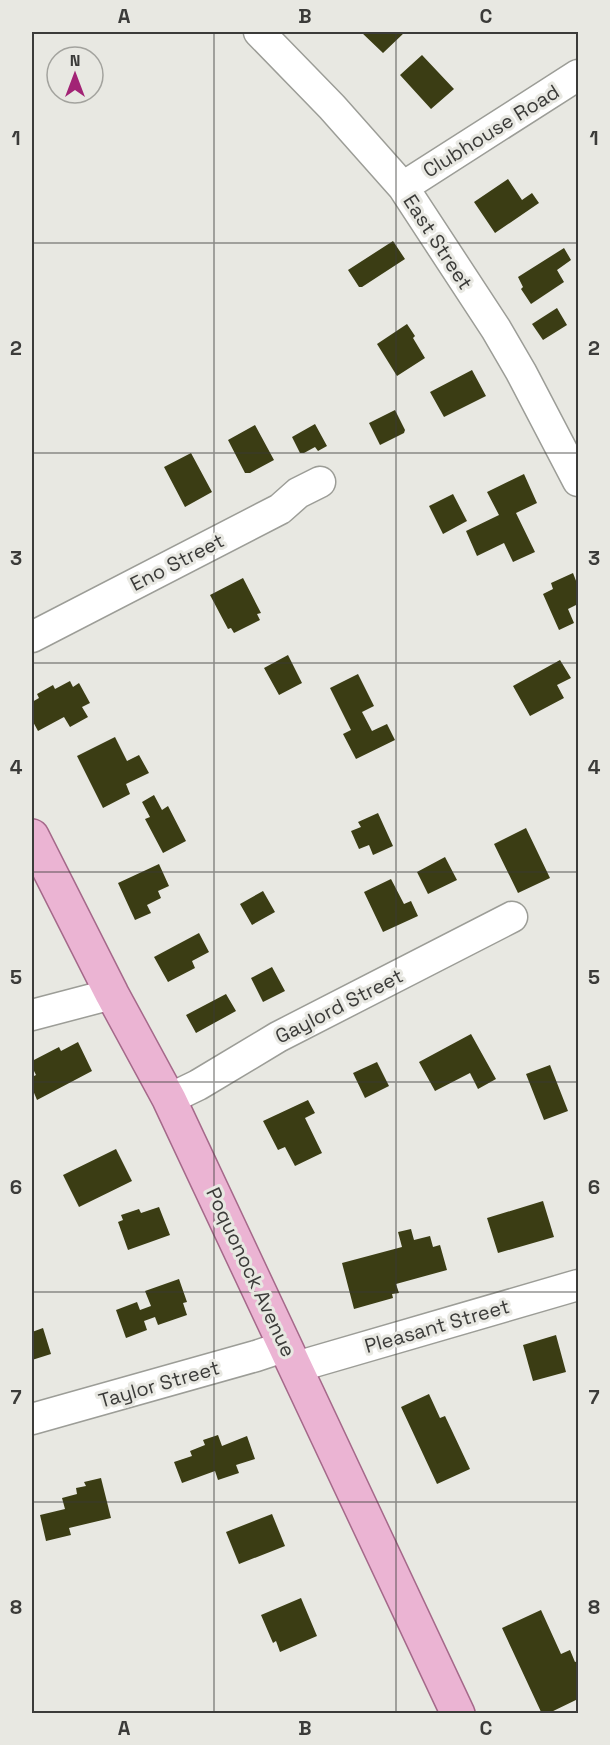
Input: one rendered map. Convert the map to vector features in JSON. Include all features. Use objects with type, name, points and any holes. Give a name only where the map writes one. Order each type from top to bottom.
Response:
[{"type":"main road","name":"Poquonock Avenue","points":[[32,836],[112,994],[169,1099],[458,1713]]},
{"type":"street","name":"East Street","points":[[259,32],[332,106],[403,187],[506,346],[579,481]]},
{"type":"street","name":"Clubhouse Road","points":[[403,187],[579,75]]},
{"type":"street","name":"Eno Street","points":[[32,638],[280,509],[298,493],[320,482]]},
{"type":"street","name":"Gaylord Street","points":[[169,1099],[278,1037],[512,917]]},
{"type":"street","points":[[32,1016],[112,994]]},
{"type":"street","name":"Pleasant Street","points":[[291,1356],[579,1285]]},
{"type":"street","name":"Taylor Street","points":[[32,1419],[256,1356],[291,1356]]},
{"type":"building","points":[[361,32],[405,32],[383,53]]},
{"type":"building","points":[[422,55],[454,89],[431,109],[400,75]]},
{"type":"building","points":[[508,179],[522,200],[532,193],[539,203],[495,233],[474,202]]},
{"type":"building","points":[[393,241],[405,259],[359,287],[348,270]]},
{"type":"building","points":[[564,248],[571,260],[557,270],[564,282],[531,304],[521,289],[523,287],[518,277]]},
{"type":"building","points":[[557,308],[567,325],[543,340],[532,324]]},
{"type":"building","points":[[407,324],[425,358],[397,376],[377,344]]},
{"type":"building","points":[[472,370],[486,396],[444,417],[430,392]]},
{"type":"building","points":[[395,410],[405,430],[404,433],[380,445],[369,423]]},
{"type":"building","points":[[315,424],[327,446],[318,451],[315,447],[300,453],[292,437]]},
{"type":"building","points":[[255,425],[274,460],[250,473],[245,473],[228,440]]},
{"type":"building","points":[[191,453],[212,492],[185,507],[164,467]]},
{"type":"building","points":[[524,474],[537,503],[516,513],[535,552],[513,562],[504,543],[477,556],[466,531],[499,515],[487,492]]},
{"type":"building","points":[[453,494],[467,521],[443,534],[429,506]]},
{"type":"building","points":[[573,573],[578,586],[578,604],[568,609],[574,623],[559,630],[543,594],[553,589],[551,583]]},
{"type":"building","points":[[243,578],[261,613],[257,614],[260,620],[234,633],[231,628],[228,629],[210,595]]},
{"type":"building","points":[[288,655],[302,683],[279,695],[264,668]]},
{"type":"building","points":[[560,660],[571,678],[557,685],[564,698],[530,716],[513,686]]},
{"type":"building","points":[[358,674],[374,706],[362,712],[372,731],[387,724],[395,740],[356,759],[343,734],[351,730],[330,688]]},
{"type":"building","points":[[70,681],[73,687],[79,683],[90,703],[82,707],[88,717],[70,727],[64,717],[38,731],[32,720],[32,702],[39,698],[37,694],[53,685],[55,689]]},
{"type":"building","points":[[115,737],[127,761],[139,755],[149,773],[126,784],[130,794],[103,808],[77,756]]},
{"type":"building","points":[[154,795],[162,810],[168,806],[186,841],[163,853],[145,819],[150,817],[142,802]]},
{"type":"building","points":[[378,813],[393,846],[373,855],[369,845],[359,849],[351,831],[361,827],[358,822]]},
{"type":"building","points":[[526,828],[550,878],[518,893],[494,844]]},
{"type":"building","points":[[445,857],[457,880],[428,894],[417,872]]},
{"type":"building","points":[[159,864],[169,886],[158,891],[161,898],[147,905],[151,913],[135,920],[118,883]]},
{"type":"building","points":[[391,879],[404,904],[411,901],[418,916],[383,932],[364,892]]},
{"type":"building","points":[[263,891],[275,912],[252,925],[240,904]]},
{"type":"building","points":[[199,933],[209,952],[192,961],[195,968],[168,982],[154,957]]},
{"type":"building","points":[[272,967],[285,991],[263,1002],[251,978]]},
{"type":"building","points":[[226,994],[236,1011],[196,1033],[186,1015]]},
{"type":"building","points":[[471,1034],[496,1079],[478,1089],[470,1073],[435,1091],[419,1062]]},
{"type":"building","points":[[78,1042],[92,1071],[37,1100],[32,1088],[32,1077],[36,1075],[32,1061],[59,1047],[61,1051]]},
{"type":"building","points":[[377,1062],[389,1086],[365,1098],[353,1073]]},
{"type":"building","points":[[550,1065],[568,1111],[544,1120],[526,1074]]},
{"type":"building","points":[[308,1100],[315,1113],[305,1118],[322,1153],[295,1166],[285,1147],[278,1150],[263,1121]]},
{"type":"building","points":[[116,1149],[132,1181],[79,1207],[63,1175]]},
{"type":"building","points":[[543,1201],[554,1237],[498,1253],[487,1218]]},
{"type":"building","points":[[159,1207],[170,1235],[128,1250],[118,1222],[123,1220],[121,1215],[139,1209],[141,1213]]},
{"type":"building","points":[[411,1229],[414,1240],[430,1236],[433,1247],[440,1245],[447,1270],[396,1284],[399,1293],[392,1294],[393,1298],[354,1309],[342,1263],[402,1247],[398,1232]]},
{"type":"building","points":[[179,1279],[187,1302],[183,1303],[187,1315],[158,1325],[155,1317],[144,1321],[147,1330],[126,1338],[116,1310],[137,1302],[140,1310],[151,1306],[145,1291]]},
{"type":"building","points":[[43,1328],[51,1354],[32,1360],[32,1332]]},
{"type":"building","points":[[556,1335],[566,1372],[533,1381],[523,1345]]},
{"type":"building","points":[[429,1394],[440,1418],[445,1416],[470,1469],[437,1484],[401,1407]]},
{"type":"building","points":[[218,1435],[222,1446],[247,1436],[255,1459],[236,1465],[239,1473],[218,1480],[215,1471],[182,1483],[174,1462],[192,1456],[190,1451],[205,1445],[203,1440]]},
{"type":"building","points":[[101,1478],[111,1518],[69,1528],[71,1535],[46,1541],[40,1515],[65,1509],[62,1498],[77,1494],[76,1488],[86,1486],[84,1482]]},
{"type":"building","points":[[272,1514],[285,1546],[239,1564],[226,1532]]},
{"type":"building","points":[[301,1598],[317,1636],[280,1652],[276,1641],[273,1643],[261,1615]]},
{"type":"building","points":[[541,1610],[561,1654],[570,1650],[575,1662],[578,1661],[578,1699],[547,1714],[542,1714],[502,1628]]}]
